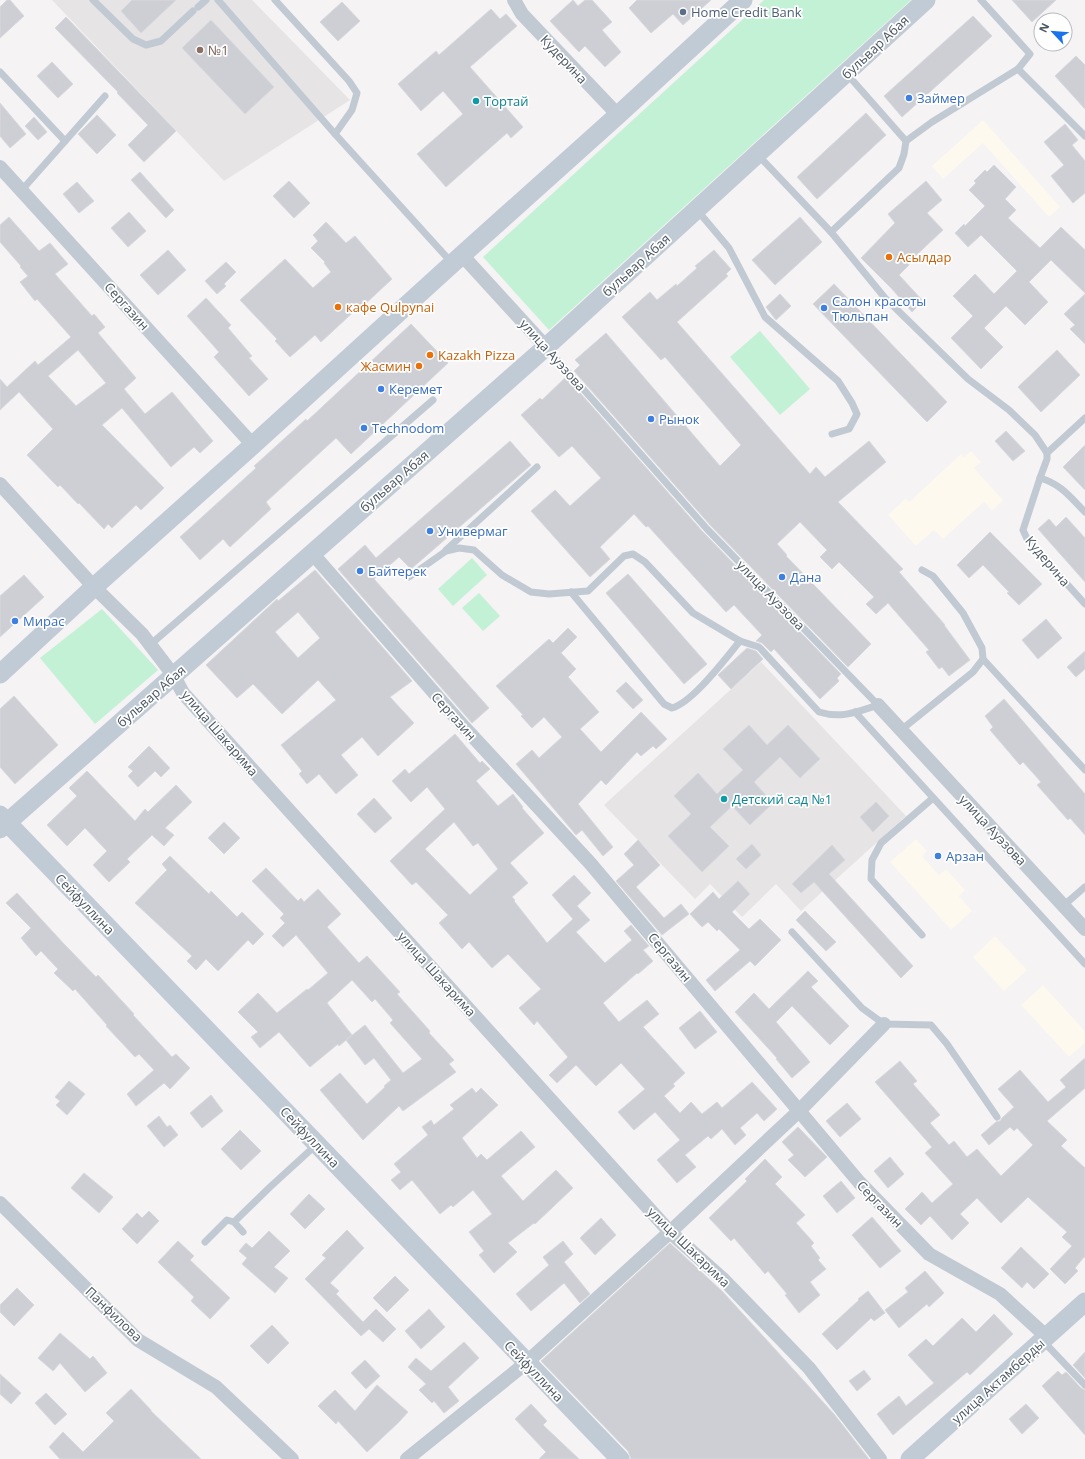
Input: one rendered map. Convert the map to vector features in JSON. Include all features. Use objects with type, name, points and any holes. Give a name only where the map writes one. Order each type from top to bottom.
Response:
[{"type":"main road","points":[[0,674],[94,587],[618,115],[743,0]]},
{"type":"main road","name":"бульвар Абая","points":[[2,822],[174,676],[546,347],[926,0]]},
{"type":"main road","name":"Сейфуллина","points":[[2,822],[620,1459]]},
{"type":"main road","name":"улица Актамберды","points":[[910,1459],[1085,1302]]},
{"type":"street","name":"Кудерина","points":[[514,0],[522,14],[618,115]]},
{"type":"street","name":"Сергазин","points":[[0,167],[253,445]]},
{"type":"street","name":"улица Ауэзова","points":[[457,259],[546,347]]},
{"type":"street","name":"улица Шакарима","points":[[0,484],[94,587],[151,644],[174,676],[183,693],[670,1232],[724,1280],[809,1368],[880,1459]]},
{"type":"street","name":"Сергазин","points":[[312,553],[464,727],[590,863],[859,1182],[929,1254],[1000,1294],[1045,1339]]},
{"type":"street","name":"улица Ауэзова","points":[[878,705],[1085,929]]},
{"type":"street","points":[[407,1459],[526,1363],[670,1232],[799,1111],[884,1024]]},
{"type":"street","name":"Панфилова","points":[[0,1203],[138,1340],[216,1387],[292,1459]]},
{"type":"lane","points":[[93,0],[132,39],[146,45],[161,41],[206,0]]},
{"type":"lane","points":[[218,0],[335,134],[457,259]]},
{"type":"lane","points":[[275,0],[349,81],[357,93],[352,110],[335,134]]},
{"type":"lane","points":[[831,232],[899,168],[906,142],[932,122],[1018,68],[1030,54],[981,0]]},
{"type":"lane","points":[[1018,68],[1085,136]]},
{"type":"lane","points":[[0,72],[64,141]]},
{"type":"lane","points":[[846,73],[906,142]]},
{"type":"lane","points":[[21,191],[105,96]]},
{"type":"lane","points":[[758,155],[831,232],[885,298],[968,379],[1009,410],[1035,435],[1047,453],[1085,418]]},
{"type":"lane","points":[[697,210],[729,248],[765,317],[838,382],[852,403],[857,414],[850,429],[832,434]]},
{"type":"lane","name":"улица Ауэзова","points":[[546,347],[707,529],[878,705]]},
{"type":"lane","points":[[151,644],[434,400]]},
{"type":"lane","name":"Кудерина","points":[[1047,453],[1023,530],[1028,541],[1085,604]]},
{"type":"lane","points":[[409,578],[446,551],[537,467]]},
{"type":"lane","points":[[1040,478],[1051,481],[1062,488],[1085,512]]},
{"type":"lane","points":[[446,551],[459,548],[474,550],[502,575],[531,592],[549,594],[588,591],[624,556],[633,554],[645,562],[693,614],[740,641],[759,647],[819,712],[837,716],[878,705]]},
{"type":"lane","points":[[922,570],[933,576],[963,614],[982,648],[983,659],[1085,770]]},
{"type":"lane","points":[[571,592],[664,704],[672,708],[680,706],[711,677],[740,641]]},
{"type":"lane","points":[[901,730],[973,672],[983,659]]},
{"type":"lane","points":[[855,712],[1085,964]]},
{"type":"lane","points":[[922,935],[871,879],[872,860],[881,843],[933,798]]},
{"type":"lane","points":[[1063,906],[1085,887]]},
{"type":"lane","points":[[792,932],[862,1008],[884,1024],[931,1025],[947,1044],[997,1117]]},
{"type":"lane","points":[[234,1222],[317,1145]]},
{"type":"lane","points":[[205,1242],[227,1220],[234,1222],[243,1232]]},
{"type":"lane","points":[[1045,1339],[1085,1385]]},
{"type":"shaded area","name":"№1","points":[[52,0],[252,0],[350,100],[224,181]]},
{"type":"shaded area","points":[[983,120],[1060,207],[1049,217],[983,143],[943,179],[932,166]]},
{"type":"shaded area","points":[[971,451],[981,462],[974,468],[1003,500],[992,511],[984,502],[943,539],[934,530],[916,546],[888,515],[906,498],[909,502],[961,454],[964,457]]},
{"type":"shaded area","points":[[761,662],[906,816],[801,911],[776,884],[742,917],[710,884],[695,899],[604,805]]},
{"type":"shaded area","points":[[916,839],[927,851],[922,856],[939,875],[946,869],[965,890],[959,896],[972,911],[951,930],[890,862]]},
{"type":"shaded area","points":[[995,936],[1027,970],[1004,991],[973,957]]},
{"type":"shaded area","points":[[1043,985],[1085,1031],[1085,1043],[1069,1057],[1021,1005]]},
{"type":"green space","points":[[764,0],[911,0],[549,330],[483,257]]},
{"type":"green space","points":[[760,331],[810,389],[780,415],[730,357]]},
{"type":"green space","points":[[472,558],[487,575],[453,606],[438,589]]},
{"type":"green space","points":[[479,593],[500,616],[483,631],[462,608]]},
{"type":"green space","points":[[102,609],[158,670],[95,724],[40,658]]},
{"type":"building","points":[[7,0],[10,0],[24,16],[0,38],[0,7]]},
{"type":"building","points":[[132,0],[176,0],[141,33],[121,11]]},
{"type":"building","points":[[573,0],[578,6],[585,0],[592,0],[612,22],[602,30],[621,52],[605,67],[585,46],[579,52],[550,21]]},
{"type":"building","points":[[637,0],[711,0],[683,25],[673,14],[651,33],[629,8]]},
{"type":"building","points":[[1012,0],[1056,0],[1043,12],[1033,12],[1032,22]]},
{"type":"building","points":[[342,2],[360,21],[338,41],[320,22]]},
{"type":"building","name":"Тортай","points":[[491,9],[500,19],[506,14],[517,26],[470,67],[523,127],[511,138],[507,133],[446,187],[417,154],[463,114],[443,91],[421,111],[398,84],[436,51],[439,55]]},
{"type":"building","points":[[973,16],[992,36],[902,117],[884,96]]},
{"type":"building","points":[[66,17],[176,131],[144,162],[128,145],[148,125],[55,28]]},
{"type":"building","points":[[211,20],[274,87],[245,114],[182,48]]},
{"type":"building","points":[[1076,56],[1085,65],[1085,109],[1055,76]]},
{"type":"building","points":[[52,62],[73,84],[58,98],[37,76]]},
{"type":"building","points":[[0,103],[26,134],[10,148],[0,136]]},
{"type":"building","points":[[866,113],[886,135],[817,199],[797,177]]},
{"type":"building","points":[[97,115],[116,135],[97,154],[78,134]]},
{"type":"building","points":[[34,117],[47,132],[38,140],[25,126]]},
{"type":"building","points":[[1065,124],[1078,140],[1072,145],[1085,161],[1085,193],[1073,203],[1051,176],[1064,165],[1044,142]]},
{"type":"building","points":[[994,165],[1016,187],[1005,199],[1016,210],[1008,218],[1040,248],[1061,227],[1085,250],[1085,293],[1051,260],[1029,282],[1048,302],[1025,325],[1006,306],[984,328],[1003,347],[981,369],[951,338],[973,316],[953,296],[975,274],[994,294],[1017,271],[981,235],[968,247],[955,233],[964,224],[965,226],[985,206],[969,190],[976,183],[974,181],[985,170],[987,172]]},
{"type":"building","points":[[140,172],[174,210],[166,218],[131,180]]},
{"type":"building","points":[[289,181],[310,203],[294,218],[273,196]]},
{"type":"building","points":[[926,181],[942,200],[927,213],[943,230],[908,263],[909,265],[899,275],[923,301],[912,312],[892,289],[861,258],[895,223],[888,214]]},
{"type":"building","points":[[77,182],[94,201],[79,213],[63,194]]},
{"type":"building","points":[[129,212],[146,231],[128,247],[111,228]]},
{"type":"building","points":[[9,217],[39,251],[50,243],[68,264],[55,274],[92,316],[94,314],[105,327],[98,333],[136,378],[124,389],[145,414],[172,392],[213,441],[200,453],[194,447],[171,467],[122,408],[102,425],[164,488],[141,510],[136,505],[112,528],[108,524],[104,529],[60,485],[58,487],[27,455],[53,429],[19,392],[0,410],[0,379],[7,387],[35,361],[38,365],[71,337],[37,299],[35,301],[20,282],[28,276],[0,242],[0,225]],"holes":[[[78,350],[106,383],[76,406],[48,376]]]},
{"type":"building","points":[[800,217],[822,242],[775,285],[752,260]]},
{"type":"building","points":[[326,222],[346,243],[355,236],[392,279],[321,342],[315,335],[290,357],[275,341],[277,339],[240,300],[285,259],[313,288],[331,272],[324,263],[325,262],[311,248],[318,241],[313,235]]},
{"type":"building","points":[[168,250],[186,270],[158,295],[140,275]]},
{"type":"building","points":[[714,250],[731,269],[726,274],[728,276],[677,322],[810,474],[816,467],[825,477],[869,441],[886,462],[838,502],[903,569],[899,572],[945,625],[970,660],[949,676],[942,667],[939,669],[926,652],[929,650],[888,603],[876,614],[866,604],[874,597],[839,562],[832,569],[820,557],[827,550],[800,522],[777,544],[787,555],[786,556],[871,644],[848,667],[711,526],[574,371],[580,365],[575,360],[606,333],[720,466],[741,445],[665,357],[661,360],[622,317],[650,292],[657,300],[676,284],[677,286],[697,268],[695,266]]},
{"type":"building","points":[[226,262],[236,272],[224,284],[226,286],[217,294],[205,281]]},
{"type":"building","points":[[834,284],[947,402],[927,422],[813,304]]},
{"type":"building","points":[[780,294],[791,306],[776,320],[766,307]]},
{"type":"building","points":[[1085,294],[1085,344],[1070,329],[1075,325],[1064,314]]},
{"type":"building","points":[[206,298],[231,325],[228,328],[252,356],[249,358],[268,379],[249,396],[214,357],[219,352],[187,316]]},
{"type":"building","points":[[411,324],[448,363],[351,454],[336,438],[266,502],[271,509],[230,547],[223,539],[200,560],[180,537],[256,468],[254,466],[306,419],[307,421]]},
{"type":"building","points":[[1057,350],[1080,375],[1041,412],[1018,387]]},
{"type":"building","points":[[566,377],[703,532],[841,674],[837,678],[839,681],[820,699],[774,649],[771,652],[762,643],[756,641],[762,635],[734,605],[726,612],[648,526],[646,527],[634,514],[600,547],[610,559],[590,577],[531,511],[555,490],[570,506],[601,478],[572,446],[559,457],[521,415],[540,398],[542,400]]},
{"type":"building","points":[[1006,431],[1025,451],[1013,461],[995,441]]},
{"type":"building","points":[[510,441],[531,465],[411,569],[399,557],[374,579],[489,708],[472,723],[338,569],[365,545],[376,558]]},
{"type":"building","points":[[1085,445],[1085,490],[1063,467]]},
{"type":"building","points":[[1066,517],[1085,538],[1085,582],[1038,529],[1049,519],[1056,527]]},
{"type":"building","points":[[990,532],[1042,584],[1019,605],[1007,593],[1009,592],[983,565],[969,578],[957,565]]},
{"type":"building","points":[[315,570],[412,681],[390,697],[414,723],[378,756],[362,737],[341,755],[358,775],[336,794],[319,774],[307,784],[299,774],[302,771],[281,745],[336,700],[318,680],[282,714],[253,684],[237,698],[206,665],[277,599],[278,601]],"holes":[[[298,612],[320,638],[298,658],[275,632]]]},
{"type":"building","points":[[628,574],[707,664],[684,684],[606,593]]},
{"type":"building","points":[[24,575],[44,597],[0,637],[0,596]]},
{"type":"building","points":[[1046,619],[1062,638],[1038,659],[1022,640]]},
{"type":"building","points":[[568,628],[577,637],[561,653],[576,669],[568,677],[599,712],[580,729],[601,752],[641,712],[667,739],[656,749],[653,746],[641,756],[637,752],[606,785],[601,780],[578,804],[613,847],[603,856],[582,830],[576,835],[516,764],[532,750],[539,758],[562,737],[544,717],[532,728],[521,716],[523,715],[496,686],[549,639],[553,643]]},
{"type":"building","points":[[747,648],[756,651],[763,659],[731,689],[718,675]]},
{"type":"building","points":[[1085,651],[1085,669],[1076,677],[1067,667]]},
{"type":"building","points":[[626,682],[643,700],[633,709],[616,691]]},
{"type":"building","points":[[14,696],[58,745],[15,784],[0,767],[0,709]]},
{"type":"building","points":[[1004,699],[1085,794],[1085,835],[1070,818],[1068,820],[1037,785],[1041,782],[1023,762],[1020,765],[990,730],[993,727],[985,716]]},
{"type":"building","name":"Детский сад №1","points":[[749,725],[767,745],[788,725],[820,759],[800,778],[780,757],[754,782],[773,803],[750,825],[732,806],[710,827],[729,846],[702,872],[668,836],[691,814],[674,796],[698,773],[717,794],[743,770],[723,749]]},
{"type":"building","points":[[455,734],[480,763],[482,761],[490,769],[476,781],[498,806],[513,794],[523,807],[522,808],[544,833],[510,863],[528,883],[512,897],[547,943],[573,919],[552,895],[574,875],[591,893],[577,906],[590,920],[576,932],[605,963],[632,940],[624,931],[631,925],[649,946],[643,950],[653,961],[603,1003],[619,1022],[647,1000],[659,1014],[643,1027],[685,1073],[673,1084],[675,1086],[664,1096],[680,1113],[691,1102],[702,1114],[717,1102],[722,1108],[752,1082],[777,1109],[764,1121],[757,1113],[740,1128],[746,1135],[735,1145],[722,1129],[711,1139],[708,1136],[685,1155],[696,1167],[677,1183],[657,1160],[680,1140],[655,1112],[634,1130],[618,1112],[645,1089],[621,1063],[596,1086],[576,1065],[557,1083],[549,1075],[568,1057],[537,1021],[534,1025],[519,1008],[541,989],[508,954],[492,968],[469,942],[462,949],[439,923],[448,915],[416,882],[412,885],[390,861],[445,809],[427,787],[411,802],[392,781],[405,769],[409,774]],"holes":[[[454,822],[473,846],[478,843],[498,869],[470,895],[425,849]]]},
{"type":"building","points":[[149,746],[170,768],[161,777],[155,771],[138,787],[128,776],[133,771],[128,767]]},
{"type":"building","points":[[87,771],[135,821],[145,809],[148,812],[176,785],[192,802],[165,828],[174,835],[164,846],[152,835],[127,859],[130,862],[109,882],[93,865],[107,851],[85,828],[67,846],[47,825],[77,796],[69,788]]},
{"type":"building","points":[[374,798],[392,818],[375,833],[357,814]]},
{"type":"building","points":[[876,802],[889,816],[873,832],[860,817]]},
{"type":"building","points":[[224,822],[240,838],[224,854],[208,838]]},
{"type":"building","points":[[638,840],[660,865],[636,887],[664,918],[681,904],[689,914],[662,935],[616,881],[634,865],[624,854]]},
{"type":"building","points":[[752,844],[761,855],[746,869],[736,859]]},
{"type":"building","points":[[832,845],[845,860],[829,874],[913,966],[901,978],[814,882],[801,893],[792,884]]},
{"type":"building","points":[[170,856],[209,894],[211,891],[237,917],[242,912],[264,934],[253,945],[248,940],[218,971],[206,959],[196,970],[187,961],[192,956],[135,903],[167,870],[162,864]]},
{"type":"building","points":[[266,868],[298,901],[301,898],[304,902],[318,889],[341,914],[327,927],[359,963],[367,956],[400,992],[397,994],[430,1031],[429,1033],[454,1060],[449,1064],[456,1072],[403,1111],[399,1106],[363,1140],[320,1090],[340,1073],[367,1104],[391,1080],[374,1058],[365,1065],[346,1040],[339,1046],[338,1044],[310,1067],[279,1032],[260,1048],[251,1037],[258,1032],[238,1012],[258,993],[277,1013],[328,973],[296,935],[283,947],[272,936],[285,923],[280,918],[284,914],[252,881]],"holes":[[[352,980],[372,1002],[375,999],[393,1020],[390,1023],[422,1059],[403,1073],[365,1025],[347,1039],[352,1035],[327,1003]]]},
{"type":"building","points":[[738,881],[750,894],[732,912],[749,929],[760,919],[781,940],[755,966],[750,961],[715,991],[706,980],[740,950],[719,929],[717,931],[708,922],[702,927],[690,914],[713,892],[719,899]]},
{"type":"building","points":[[17,893],[96,977],[98,975],[172,1057],[176,1054],[190,1068],[170,1089],[164,1083],[136,1106],[127,1094],[154,1070],[139,1054],[135,1057],[106,1026],[107,1025],[75,989],[73,991],[54,973],[58,969],[41,951],[36,956],[21,938],[31,928],[6,903]]},
{"type":"building","points":[[805,911],[836,942],[826,951],[796,920]]},
{"type":"building","points":[[808,971],[818,981],[811,987],[849,1026],[830,1045],[792,1006],[776,1022],[810,1062],[792,1078],[776,1059],[777,1058],[735,1012],[754,993],[769,1009]]},
{"type":"building","points":[[700,1011],[717,1032],[695,1049],[679,1028]]},
{"type":"building","points":[[1085,1058],[1085,1088],[1047,1121],[1067,1140],[1061,1146],[1085,1168],[1085,1258],[1084,1257],[1075,1268],[1078,1271],[1065,1284],[1050,1269],[1072,1246],[1062,1237],[1067,1232],[1028,1197],[1001,1223],[977,1198],[960,1214],[969,1223],[952,1240],[930,1216],[921,1225],[905,1209],[922,1192],[932,1203],[953,1184],[925,1153],[932,1147],[875,1082],[900,1061],[917,1081],[913,1084],[940,1115],[930,1123],[949,1145],[954,1141],[967,1157],[977,1149],[1001,1176],[1033,1145],[1017,1128],[1014,1131],[1010,1127],[989,1145],[981,1135],[996,1122],[1000,1121],[1014,1107],[998,1089],[1020,1070],[1048,1102],[1066,1087],[1060,1080]]},
{"type":"building","points":[[69,1081],[85,1094],[67,1115],[56,1105],[60,1101],[55,1097]]},
{"type":"building","points":[[472,1088],[476,1093],[481,1088],[498,1105],[462,1138],[477,1158],[481,1154],[487,1160],[521,1131],[535,1147],[501,1176],[523,1201],[556,1170],[573,1188],[535,1224],[534,1223],[508,1243],[517,1252],[494,1273],[479,1255],[484,1251],[469,1232],[492,1214],[473,1190],[453,1207],[451,1205],[440,1214],[412,1180],[400,1190],[391,1180],[401,1172],[394,1164],[428,1135],[422,1127],[431,1120],[434,1125],[454,1109],[450,1105]]},
{"type":"building","points":[[211,1095],[223,1111],[202,1128],[190,1113]]},
{"type":"building","points":[[847,1103],[861,1119],[840,1137],[826,1121]]},
{"type":"building","points":[[159,1116],[167,1127],[170,1125],[178,1135],[164,1147],[147,1126]]},
{"type":"building","points":[[798,1127],[827,1157],[805,1177],[788,1160],[794,1155],[782,1142]]},
{"type":"building","points":[[240,1130],[261,1151],[241,1170],[221,1149]]},
{"type":"building","points":[[890,1157],[904,1174],[888,1188],[874,1171]]},
{"type":"building","points":[[765,1159],[782,1177],[775,1184],[805,1215],[796,1223],[814,1243],[811,1246],[820,1258],[818,1260],[826,1269],[810,1282],[820,1295],[799,1313],[785,1295],[787,1294],[768,1271],[765,1274],[734,1238],[731,1241],[709,1218],[747,1181],[745,1179]]},
{"type":"building","points":[[84,1173],[113,1197],[99,1213],[71,1188]]},
{"type":"building","points":[[841,1181],[855,1198],[837,1213],[823,1196]]},
{"type":"building","points":[[309,1194],[325,1209],[305,1229],[290,1214]]},
{"type":"building","points":[[149,1211],[159,1221],[137,1244],[122,1229],[137,1213],[142,1218]]},
{"type":"building","points":[[872,1217],[901,1251],[880,1268],[852,1235]]},
{"type":"building","points":[[601,1218],[616,1235],[595,1255],[580,1238]]},
{"type":"building","points":[[347,1230],[364,1248],[330,1283],[339,1291],[336,1294],[363,1322],[376,1309],[396,1329],[383,1342],[369,1329],[361,1336],[305,1279],[326,1258],[322,1255]]},
{"type":"building","points":[[269,1231],[290,1251],[274,1267],[288,1278],[275,1293],[242,1264],[247,1258],[239,1251],[246,1243],[252,1248]]},
{"type":"building","points":[[178,1241],[194,1256],[190,1260],[230,1298],[210,1319],[191,1301],[194,1297],[158,1262]]},
{"type":"building","points":[[563,1241],[573,1254],[564,1262],[590,1294],[580,1303],[564,1283],[531,1311],[516,1294],[549,1265],[543,1257]]},
{"type":"building","points":[[670,1243],[723,1292],[834,1414],[869,1459],[631,1459],[628,1451],[541,1361]]},
{"type":"building","points":[[1021,1247],[1049,1274],[1034,1289],[1027,1282],[1022,1288],[1001,1268]]},
{"type":"building","points":[[925,1271],[944,1293],[929,1307],[927,1304],[899,1328],[885,1310],[908,1292],[905,1288]]},
{"type":"building","points":[[395,1276],[409,1290],[387,1312],[373,1298]]},
{"type":"building","points":[[17,1288],[34,1305],[14,1326],[0,1312],[0,1305]]},
{"type":"building","points":[[868,1291],[885,1313],[874,1321],[871,1318],[837,1350],[822,1334]]},
{"type":"building","points":[[429,1309],[445,1327],[421,1349],[405,1331]]},
{"type":"building","points":[[994,1314],[1013,1334],[970,1375],[967,1372],[893,1435],[877,1414],[899,1396],[906,1406],[934,1383],[908,1355],[926,1339],[933,1346],[962,1318],[976,1332]]},
{"type":"building","points":[[272,1325],[289,1343],[268,1364],[250,1346]]},
{"type":"building","points":[[60,1333],[90,1359],[93,1356],[107,1373],[85,1392],[60,1363],[53,1371],[38,1358]]},
{"type":"building","points":[[464,1342],[479,1358],[448,1387],[459,1401],[444,1413],[434,1401],[432,1403],[419,1390],[426,1384],[408,1367],[416,1358],[431,1371]]},
{"type":"building","points":[[1085,1352],[1085,1378],[1073,1365]]},
{"type":"building","points":[[365,1360],[380,1376],[366,1389],[351,1373]]},
{"type":"building","points":[[864,1370],[871,1379],[857,1391],[849,1381]]},
{"type":"building","points":[[1058,1371],[1062,1375],[1066,1372],[1081,1388],[1085,1390],[1085,1435],[1042,1386]]},
{"type":"building","points":[[0,1374],[21,1393],[11,1404],[0,1394]]},
{"type":"building","points":[[377,1385],[408,1412],[367,1452],[338,1421],[336,1424],[318,1406],[335,1390],[355,1411]]},
{"type":"building","points":[[131,1389],[151,1411],[201,1459],[60,1459],[49,1447],[63,1432],[83,1452],[114,1421],[106,1413]]},
{"type":"building","points":[[46,1393],[67,1414],[55,1425],[35,1403]]},
{"type":"building","points":[[531,1404],[547,1421],[543,1425],[579,1459],[539,1459],[546,1452],[515,1419]]},
{"type":"building","points":[[1026,1404],[1039,1418],[1022,1434],[1009,1419]]},
{"type":"place","name":"Home Credit Bank","points":[[683,12]]},
{"type":"place","name":"№1","points":[[200,50]]},
{"type":"place","name":"Займер","points":[[909,98]]},
{"type":"place","name":"Тортай","points":[[476,101]]},
{"type":"place","name":"Асылдар","points":[[889,257]]},
{"type":"place","name":"кафе Qulpynai","points":[[338,307]]},
{"type":"place","name":"Салон красоты Тюльпан","points":[[824,308]]},
{"type":"place","name":"Kazakh Pizza","points":[[430,355]]},
{"type":"place","name":"Жасмин","points":[[419,366]]},
{"type":"place","name":"Керемет","points":[[381,389]]},
{"type":"place","name":"Рынок","points":[[651,419]]},
{"type":"place","name":"Technodom","points":[[364,428]]},
{"type":"place","name":"Универмаг","points":[[430,531]]},
{"type":"place","name":"Байтерек","points":[[360,571]]},
{"type":"place","name":"Дана","points":[[782,577]]},
{"type":"place","name":"Мирас","points":[[15,621]]},
{"type":"place","name":"Детский сад №1","points":[[724,799]]},
{"type":"place","name":"Арзан","points":[[938,856]]}]
